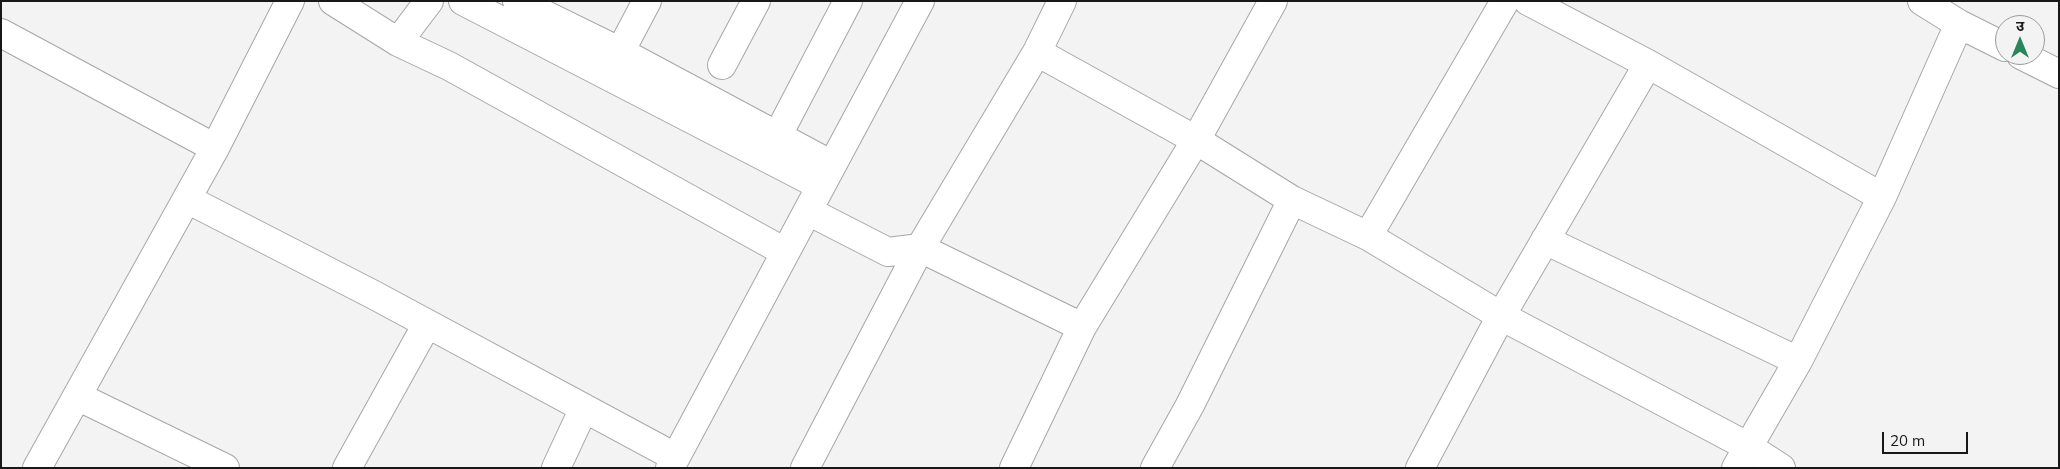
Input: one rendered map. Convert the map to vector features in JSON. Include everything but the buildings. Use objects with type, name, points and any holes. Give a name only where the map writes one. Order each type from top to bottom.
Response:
[{"type":"street","points":[[37,468],[215,148],[290,1]]},
{"type":"street","points":[[333,1],[398,42],[449,66],[785,252]]},
{"type":"street","points":[[398,42],[429,1]]},
{"type":"street","points":[[463,1],[608,75],[772,147],[827,175]]},
{"type":"street","points":[[517,1],[622,52],[772,147]]},
{"type":"street","points":[[608,75],[622,52],[647,1]]},
{"type":"street","points":[[722,65],[756,1]]},
{"type":"street","points":[[772,147],[848,1]]},
{"type":"street","points":[[187,199],[584,408],[672,463],[920,1]]},
{"type":"street","points":[[805,468],[920,248],[1037,52],[1062,1]]},
{"type":"street","points":[[1014,468],[1082,327],[1196,140],[1273,1]]},
{"type":"street","points":[[1368,236],[1505,1]]},
{"type":"street","points":[[1528,1],[1648,64],[1882,197]]},
{"type":"street","points":[[1932,4],[1959,24],[1995,42]]},
{"type":"street","points":[[1742,457],[1798,361],[1882,197],[1959,24]]},
{"type":"street","points":[[1,33],[215,148]]},
{"type":"street","points":[[1037,52],[1196,140],[1292,200],[1368,236],[1742,457],[1781,468]]},
{"type":"street","points":[[1420,468],[1501,316],[1648,64]]},
{"type":"street","points":[[2041,65],[2059,74]]},
{"type":"street","points":[[1155,468],[1190,405],[1292,200]]},
{"type":"street","points":[[808,211],[888,252],[920,248],[1082,327]]},
{"type":"street","points":[[1546,240],[1798,361]]},
{"type":"street","points":[[347,468],[427,324]]},
{"type":"street","points":[[77,396],[225,468]]},
{"type":"street","points":[[556,468],[584,408]]}]
